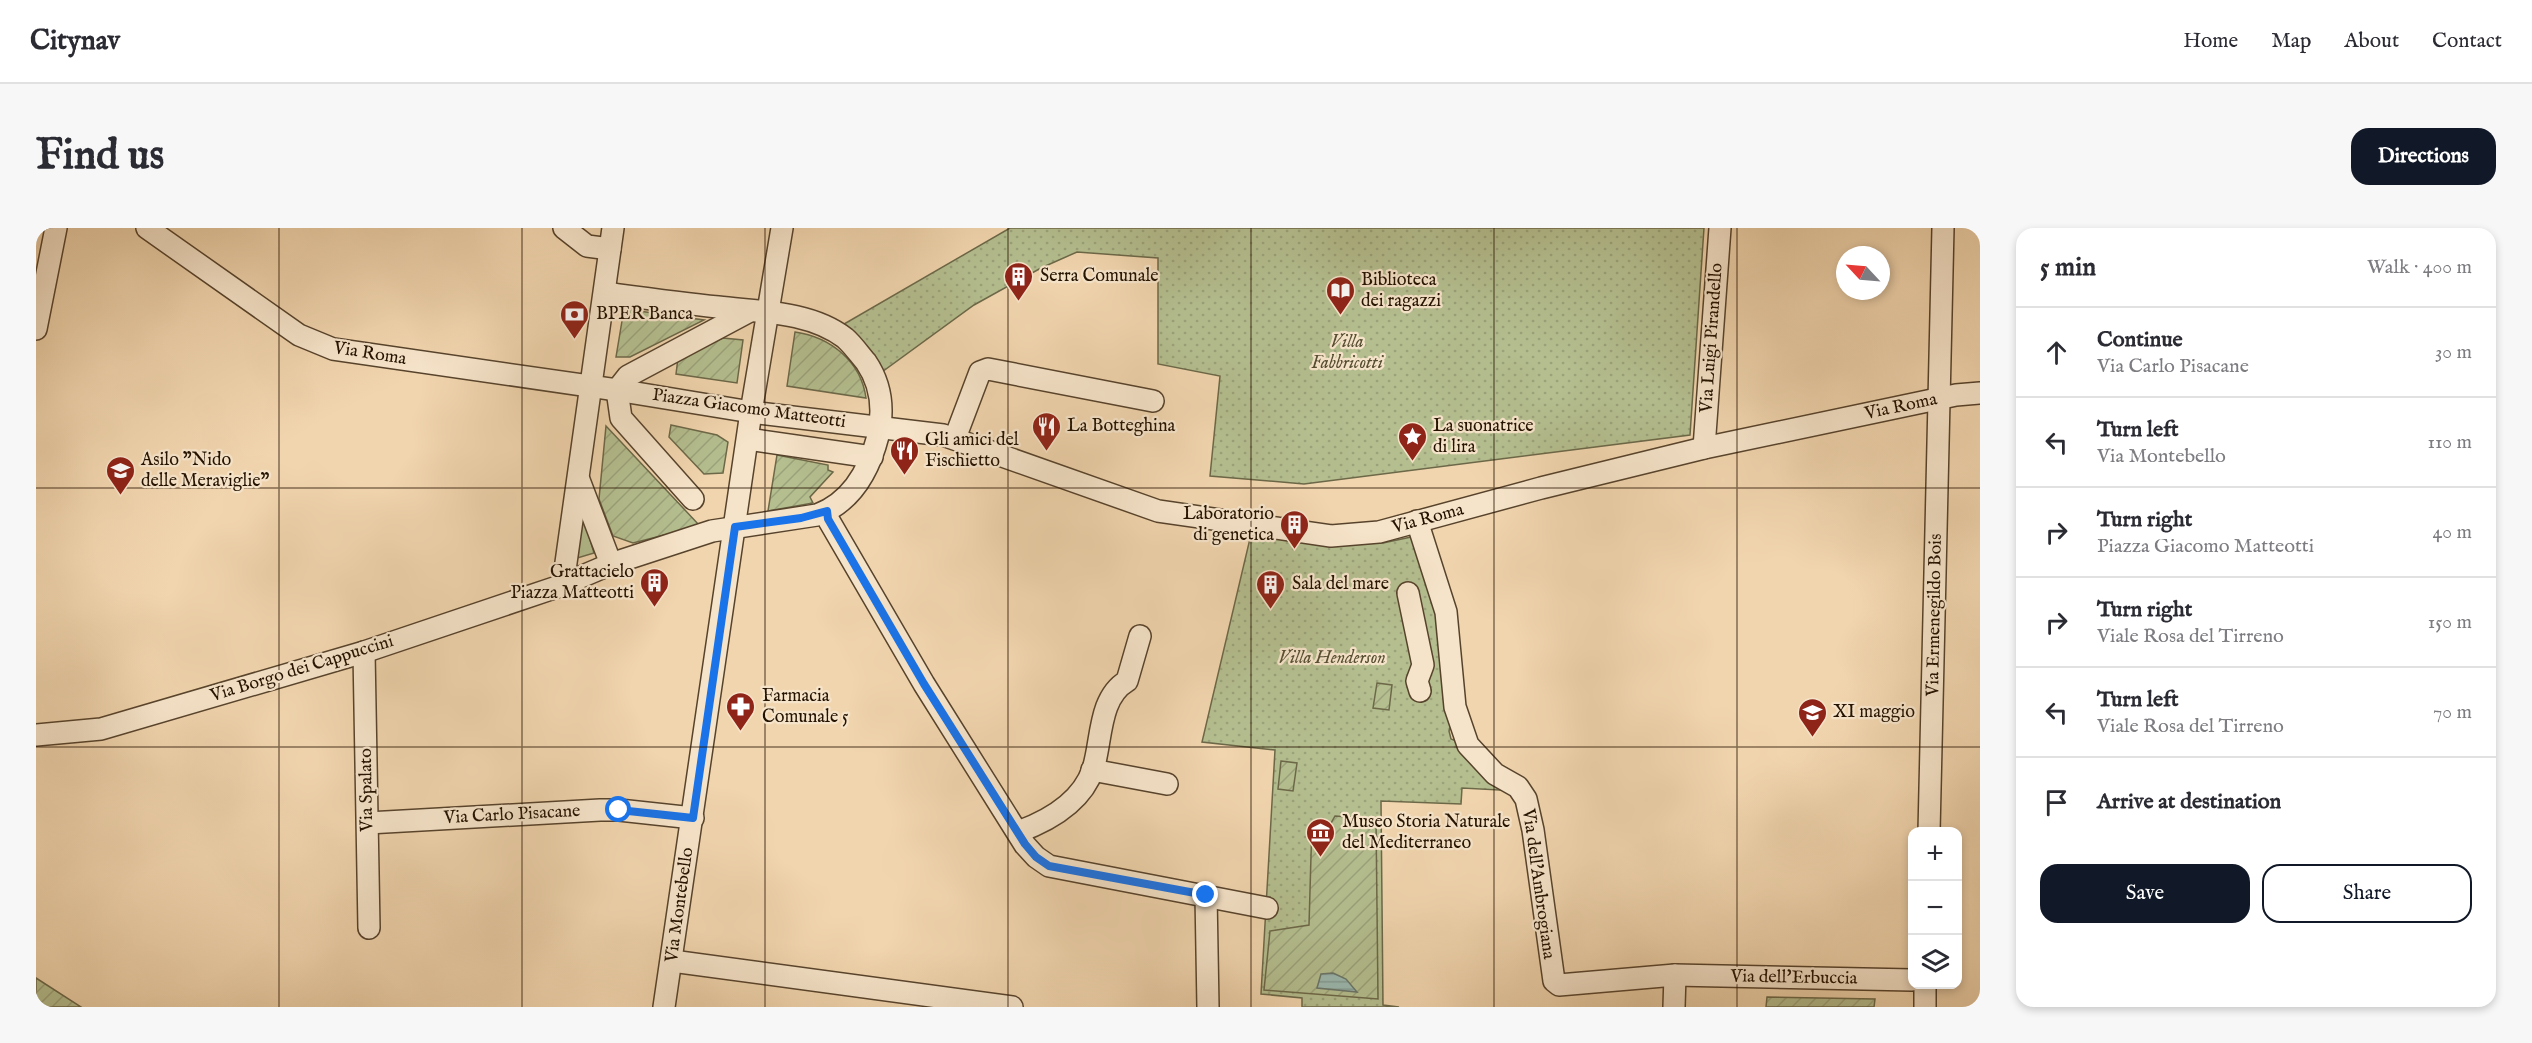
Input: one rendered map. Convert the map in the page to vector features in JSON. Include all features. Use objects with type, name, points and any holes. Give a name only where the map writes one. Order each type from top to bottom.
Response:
[{"type":"street","points":[[36,329],[56,228]]},
{"type":"street","name":"Via Roma","points":[[147,228],[299,335],[322,346],[592,386]]},
{"type":"street","points":[[564,228],[587,246],[610,249]]},
{"type":"street","points":[[563,584],[613,228]]},
{"type":"street","name":"Via Montebello","points":[[664,1007],[748,439],[759,312],[782,228]]},
{"type":"street","name":"Via Luigi Pirandello","points":[[1704,448],[1710,262],[1720,228]]},
{"type":"street","name":"Via Ermenegildo Bois","points":[[1929,827],[1942,228]]},
{"type":"street","points":[[563,584],[611,564],[712,531],[801,518],[827,511],[844,499],[859,483],[872,456],[880,427],[880,402],[875,377],[853,346],[844,338],[818,324],[759,312],[606,290]]},
{"type":"street","name":"Piazza Giacomo Matteotti","points":[[617,390],[628,376],[759,312]]},
{"type":"street","points":[[956,438],[980,372],[988,369],[1153,401]]},
{"type":"street","name":"Piazza Giacomo Matteotti","points":[[592,386],[751,412],[880,427]]},
{"type":"street","points":[[617,390],[621,418],[693,499]]},
{"type":"street","name":"Via Roma","points":[[880,427],[956,438],[1158,511],[1331,536],[1379,532],[1704,448],[1940,399],[1980,393]]},
{"type":"street","points":[[748,439],[872,456]]},
{"type":"street","points":[[579,480],[611,564]]},
{"type":"street","points":[[827,511],[828,519],[924,684],[1036,857],[1049,866],[1267,908]]},
{"type":"street","name":"Via dell'Ambrogiana","points":[[1417,521],[1446,612],[1455,706],[1468,745],[1496,774],[1518,787],[1526,799],[1554,981],[1559,985],[1675,975]]},
{"type":"street","name":"Via Borgo dei Cappuccini","points":[[36,735],[101,729],[364,652],[563,584]]},
{"type":"street","points":[[1408,593],[1423,665],[1417,681],[1420,691]]},
{"type":"street","points":[[1018,832],[1037,825],[1062,810],[1077,795],[1092,770],[1102,718],[1119,686],[1127,681],[1140,636]]},
{"type":"street","points":[[1420,650],[1450,638]]},
{"type":"street","name":"Via Spalato","points":[[364,652],[369,928]]},
{"type":"street","points":[[1092,770],[1167,784]]},
{"type":"street","name":"Via Carlo Pisacane","points":[[368,823],[609,810],[693,818]]},
{"type":"street","points":[[1206,895],[1208,1007]]},
{"type":"street","points":[[672,962],[990,1006],[1012,1007]]},
{"type":"street","points":[[1674,1007],[1675,975]]},
{"type":"street","name":"Via dell'Erbuccia","points":[[1675,975],[1908,980]]},
{"type":"street","points":[[1925,989],[1925,1007]]},
{"type":"green space","name":"Villa Fabbricotti","points":[[1010,228],[1704,228],[1690,435],[1304,484],[1210,476],[1220,376],[1158,364],[1158,258],[1077,252],[1041,268],[974,305],[875,377],[832,331]]},
{"type":"green space","points":[[624,309],[704,320],[630,357],[616,357]]},
{"type":"green space","points":[[795,332],[820,339],[842,353],[858,373],[866,398],[787,386]]},
{"type":"green space","points":[[723,338],[743,340],[737,383],[676,374],[678,358]]},
{"type":"green space","points":[[671,425],[717,435],[728,442],[723,473],[704,474],[669,437]]},
{"type":"green space","points":[[606,426],[700,526],[633,543],[613,536],[599,499]]},
{"type":"green space","points":[[777,455],[828,465],[828,470],[833,472],[810,497],[813,503],[768,511]]},
{"type":"green space","points":[[580,505],[594,553],[574,559]]},
{"type":"green space","name":"Villa Henderson","points":[[1252,530],[1346,544],[1383,543],[1416,536],[1441,636],[1438,638],[1452,723],[1449,731],[1451,739],[1464,744],[1517,791],[1462,788],[1461,804],[1381,801],[1383,1005],[1399,1007],[1302,1007],[1302,998],[1261,994],[1275,750],[1202,742]]},
{"type":"green space","points":[[1377,683],[1392,685],[1389,710],[1373,708]]},
{"type":"green space","points":[[1281,761],[1297,763],[1293,791],[1278,789]]},
{"type":"green space","points":[[1335,816],[1376,819],[1378,999],[1264,990],[1270,931],[1309,925],[1312,822],[1331,823]]},
{"type":"green space","points":[[36,978],[81,1007],[36,1007]]},
{"type":"green space","points":[[1767,997],[1875,999],[1874,1007],[1766,1007]]},
{"type":"water","points":[[1333,973],[1346,979],[1357,992],[1317,988],[1321,974]]},
{"type":"place","name":"Serra Comunale","points":[[1019,302]]},
{"type":"place","name":"Biblioteca dei ragazzi","points":[[1340,316]]},
{"type":"place","name":"BPER Banca","points":[[575,340]]},
{"type":"place","name":"La Botteghina","points":[[1046,452]]},
{"type":"place","name":"La suonatrice di lira","points":[[1412,462]]},
{"type":"place","name":"Gli amici del Fischietto","points":[[904,476]]},
{"type":"place","name":"Asilo \"Nido delle Meraviglie\"","points":[[120,496]]},
{"type":"place","name":"Laboratorio di genetica","points":[[1295,550]]},
{"type":"place","name":"Grattacielo Piazza Matteotti","points":[[655,608]]},
{"type":"place","name":"Sala del mare","points":[[1271,610]]},
{"type":"place","name":"Farmacia Comunale 5","points":[[741,732]]},
{"type":"place","name":"XI maggio","points":[[1812,738]]},
{"type":"place","name":"Museo Storia Naturale del Mediterraneo","points":[[1321,858]]},
{"type":"route","points":[[619,810],[693,818],[735,527],[801,518],[827,511],[828,519],[924,684],[1025,844],[1036,857],[1049,866],[1206,895]]}]
